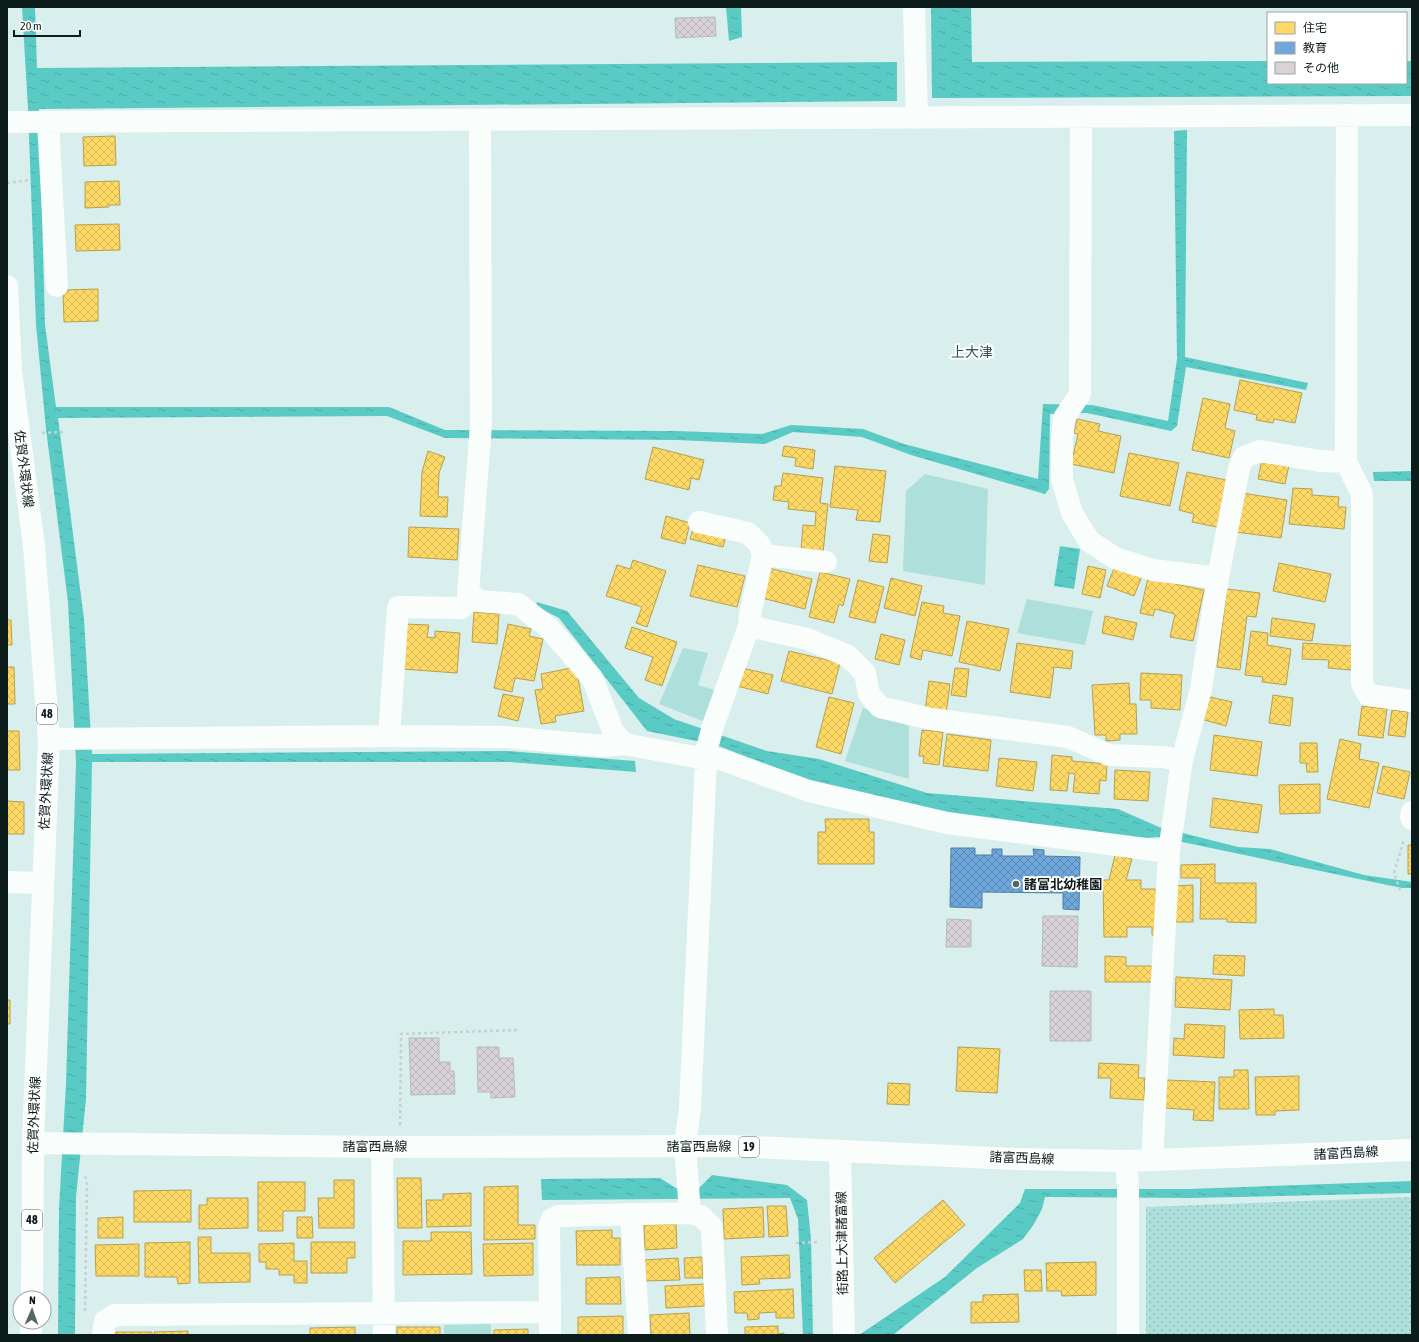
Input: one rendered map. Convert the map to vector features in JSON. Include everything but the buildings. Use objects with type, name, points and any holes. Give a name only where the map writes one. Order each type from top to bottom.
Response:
[{"type":"street","points":[[914,7],[916,118]]},
{"type":"street","points":[[1347,115],[1346,462],[1362,494],[1362,683],[1368,696],[1412,701]]},
{"type":"street","points":[[57,286],[31,122],[1412,115]]},
{"type":"street","points":[[1081,117],[1080,394],[1069,410],[1062,441],[1062,480],[1072,513],[1088,541],[1115,558],[1153,570],[1218,578]]},
{"type":"street","points":[[480,120],[480,434],[468,592],[478,601],[518,604],[549,628],[592,678],[614,731],[624,744]]},
{"type":"street","name":"佐賀外環状線","points":[[7,286],[12,370],[34,546],[49,739],[42,883],[33,1143],[32,1290]]},
{"type":"street","points":[[1152,1160],[1171,840],[1182,760],[1201,689],[1218,578],[1240,468],[1244,458],[1260,451],[1320,461],[1346,462]]},
{"type":"street","points":[[690,1213],[686,1146],[690,1108],[706,753],[713,726],[749,626],[763,555],[760,545],[748,533],[699,522]]},
{"type":"street","points":[[763,555],[826,562]]},
{"type":"street","points":[[389,736],[398,607],[461,608],[474,597]]},
{"type":"street","points":[[749,626],[807,639],[848,656],[865,674],[869,694],[880,707],[930,719],[1068,737],[1109,755],[1162,757],[1182,760]]},
{"type":"street","points":[[49,739],[389,736],[505,737],[604,746],[624,744],[706,753],[809,791],[947,823],[1171,840]]},
{"type":"street","points":[[7,882],[42,883]]},
{"type":"street","name":"諸富西島線","points":[[33,1143],[382,1146],[732,1146],[1015,1159],[1126,1161],[1412,1150]]},
{"type":"street","points":[[382,1146],[384,1335]]},
{"type":"street","name":"街路上大津諸富線","points":[[840,1151],[844,1335]]},
{"type":"street","points":[[1126,1161],[1128,1196],[1128,1335]]},
{"type":"street","points":[[550,1335],[549,1226],[552,1219],[558,1216],[690,1213],[701,1216],[712,1227],[717,1335]]},
{"type":"street","points":[[631,1214],[639,1335]]},
{"type":"street","points":[[103,1335],[105,1321],[115,1315],[550,1312]]},
{"type":"path","points":[[7,183],[22,180]]},
{"type":"path","points":[[38,433],[65,432]]},
{"type":"path","points":[[1400,890],[1394,873],[1412,816]]},
{"type":"path","points":[[382,1146],[400,1128],[401,1034],[518,1030]]},
{"type":"path","points":[[84,1315],[87,1185],[85,1174]]},
{"type":"path","points":[[796,1243],[820,1242]]},
{"type":"shaded area","points":[[925,474],[988,489],[985,585],[903,571],[906,491]]},
{"type":"shaded area","points":[[1027,599],[1093,611],[1085,645],[1017,633]]},
{"type":"shaded area","points":[[683,648],[708,653],[698,685],[714,690],[703,721],[659,704]]},
{"type":"shaded area","points":[[863,708],[909,726],[909,779],[845,761]]},
{"type":"shaded area","points":[[1412,1197],[1412,1335],[1146,1335],[1146,1207]]},
{"type":"shaded area","points":[[491,1324],[491,1335],[444,1335],[444,1325]]},
{"type":"water","points":[[22,7],[35,7],[37,68],[897,62],[897,101],[39,109],[45,325],[56,407],[389,407],[445,430],[676,431],[762,434],[791,425],[863,429],[904,444],[1038,479],[1043,404],[1092,405],[1168,421],[1177,359],[1174,131],[1187,130],[1185,357],[1308,383],[1306,390],[1186,367],[1177,426],[1171,431],[1087,413],[1050,414],[1049,489],[1045,494],[911,455],[862,437],[793,432],[765,444],[677,440],[445,438],[387,416],[58,418],[84,619],[92,754],[508,751],[635,761],[636,772],[510,762],[92,762],[86,1099],[76,1197],[75,1335],[58,1335],[59,1209],[66,1083],[76,763],[68,602],[46,429],[36,325],[28,109]]},
{"type":"water","points":[[726,7],[741,7],[742,37],[729,41]]},
{"type":"water","points":[[931,7],[971,7],[972,62],[1267,61],[1267,84],[1407,84],[1407,61],[1412,61],[1412,96],[932,98]]},
{"type":"water","points":[[1412,471],[1412,481],[1374,481],[1373,472]]},
{"type":"water","points":[[1060,546],[1080,549],[1074,589],[1054,586]]},
{"type":"water","points":[[537,602],[567,611],[639,698],[674,719],[767,751],[819,759],[927,793],[1118,809],[1159,827],[1238,847],[1270,849],[1364,875],[1412,882],[1412,888],[1402,888],[1158,837],[1136,839],[977,819],[813,783],[716,745],[647,731],[559,618],[536,606]]},
{"type":"water","points":[[712,1175],[787,1185],[807,1200],[811,1239],[813,1335],[803,1335],[798,1219],[790,1198],[542,1200],[541,1179],[660,1178],[676,1188],[699,1188]]},
{"type":"water","points":[[1412,1181],[1412,1193],[1191,1198],[1045,1197],[1042,1209],[1034,1224],[1023,1239],[977,1268],[893,1335],[859,1335],[945,1277],[1020,1203],[1025,1189],[1190,1189]]},
{"type":"place","name":"諸富北幼稚園","points":[[1016,884]]},
{"type":"district","name":"上大津","points":[[972,352]]}]
